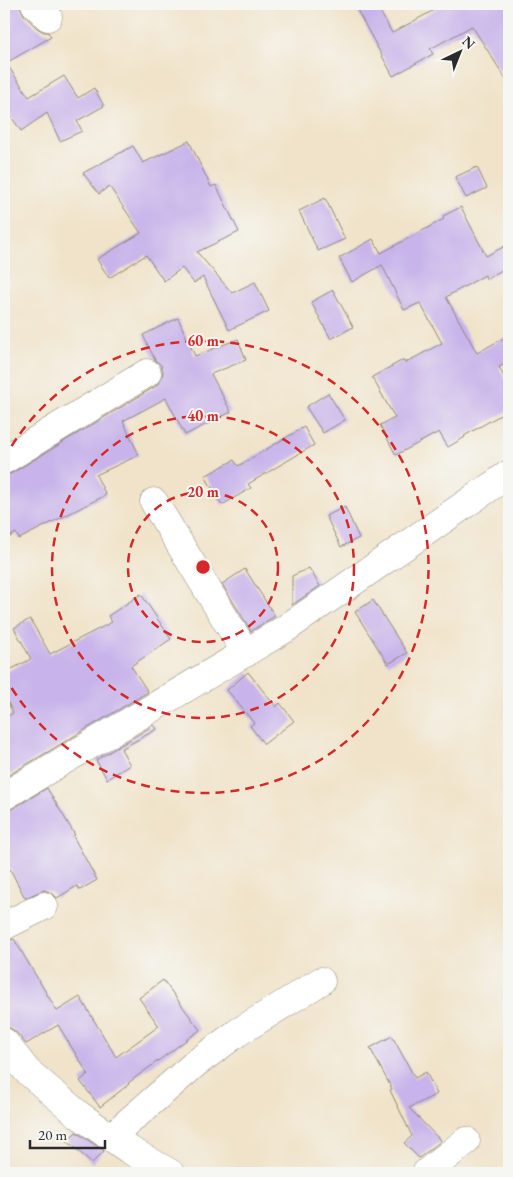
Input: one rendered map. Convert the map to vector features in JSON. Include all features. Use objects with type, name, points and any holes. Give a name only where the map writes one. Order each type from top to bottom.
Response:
[{"type":"street","points":[[4,460],[147,374]]},
{"type":"street","points":[[4,796],[285,630],[509,474]]},
{"type":"street","points":[[154,502],[246,652]]},
{"type":"street","points":[[4,926],[44,906]]},
{"type":"street","points":[[112,1137],[196,1063],[237,1033],[321,981]]},
{"type":"street","points":[[4,1042],[27,1072],[79,1115],[170,1173]]},
{"type":"street","points":[[426,1173],[466,1141]]},
{"type":"building","points":[[4,4],[19,4],[24,15],[37,28],[48,32],[51,37],[6,63],[29,97],[64,76],[78,98],[94,88],[104,106],[77,121],[82,131],[60,141],[47,113],[21,131],[4,106]]},
{"type":"building","points":[[368,4],[376,4],[392,33],[445,4],[509,4],[509,84],[472,26],[430,49],[433,54],[393,76],[357,10]]},
{"type":"building","points":[[189,141],[211,187],[216,185],[239,232],[197,252],[232,293],[255,282],[269,311],[229,330],[203,277],[194,283],[182,268],[164,281],[146,255],[109,278],[97,259],[141,233],[109,186],[99,194],[83,173],[133,146],[143,163]]},
{"type":"building","points":[[477,167],[487,188],[466,198],[455,177]]},
{"type":"building","points":[[325,198],[345,239],[318,251],[299,211]]},
{"type":"building","points":[[461,207],[486,256],[509,244],[509,266],[486,279],[485,275],[446,297],[477,353],[509,335],[509,362],[499,367],[509,386],[509,410],[448,447],[439,432],[396,455],[380,425],[395,418],[372,377],[403,360],[405,363],[442,343],[420,303],[404,310],[382,265],[352,282],[339,258],[373,239],[381,253],[444,219],[443,216]]},
{"type":"building","points":[[333,290],[353,327],[331,339],[311,302]]},
{"type":"building","points":[[178,318],[195,356],[238,339],[246,360],[211,374],[231,412],[185,435],[166,398],[123,421],[139,455],[96,475],[106,495],[19,539],[16,533],[4,540],[4,476],[156,386],[161,380],[163,372],[161,365],[155,360],[143,335]]},
{"type":"building","points":[[328,393],[345,420],[323,433],[306,407]]},
{"type":"building","points":[[304,427],[314,445],[248,484],[251,488],[222,505],[205,476],[234,460],[238,466]]},
{"type":"building","points":[[345,507],[359,538],[341,547],[326,516]]},
{"type":"building","points":[[309,568],[320,586],[292,605],[292,576]]},
{"type":"building","points":[[245,569],[275,616],[251,631],[222,584]]},
{"type":"building","points":[[141,594],[171,639],[131,666],[148,692],[4,778],[4,719],[13,713],[4,695],[4,673],[31,659],[14,628],[30,619],[50,654],[112,622],[108,616]]},
{"type":"building","points":[[373,600],[407,653],[388,664],[355,612]]},
{"type":"building","points":[[248,672],[276,707],[280,703],[294,721],[264,744],[250,726],[254,723],[227,690]]},
{"type":"building","points":[[154,725],[157,729],[121,749],[130,765],[107,779],[96,760]]},
{"type":"building","points":[[47,788],[75,835],[73,836],[97,880],[80,890],[77,886],[57,898],[52,893],[44,890],[25,898],[10,869],[4,873],[4,812]]},
{"type":"building","points":[[14,939],[57,1011],[80,997],[116,1057],[159,1026],[139,998],[163,980],[200,1030],[128,1083],[100,1107],[80,1081],[88,1074],[58,1025],[26,1044],[16,1032],[4,1027],[4,942]]},
{"type":"building","points":[[392,1036],[415,1078],[426,1072],[437,1094],[409,1108],[441,1141],[419,1158],[404,1143],[412,1136],[390,1090],[392,1089],[370,1048]]},
{"type":"building","points":[[76,1132],[104,1151],[92,1163],[67,1141]]}]
